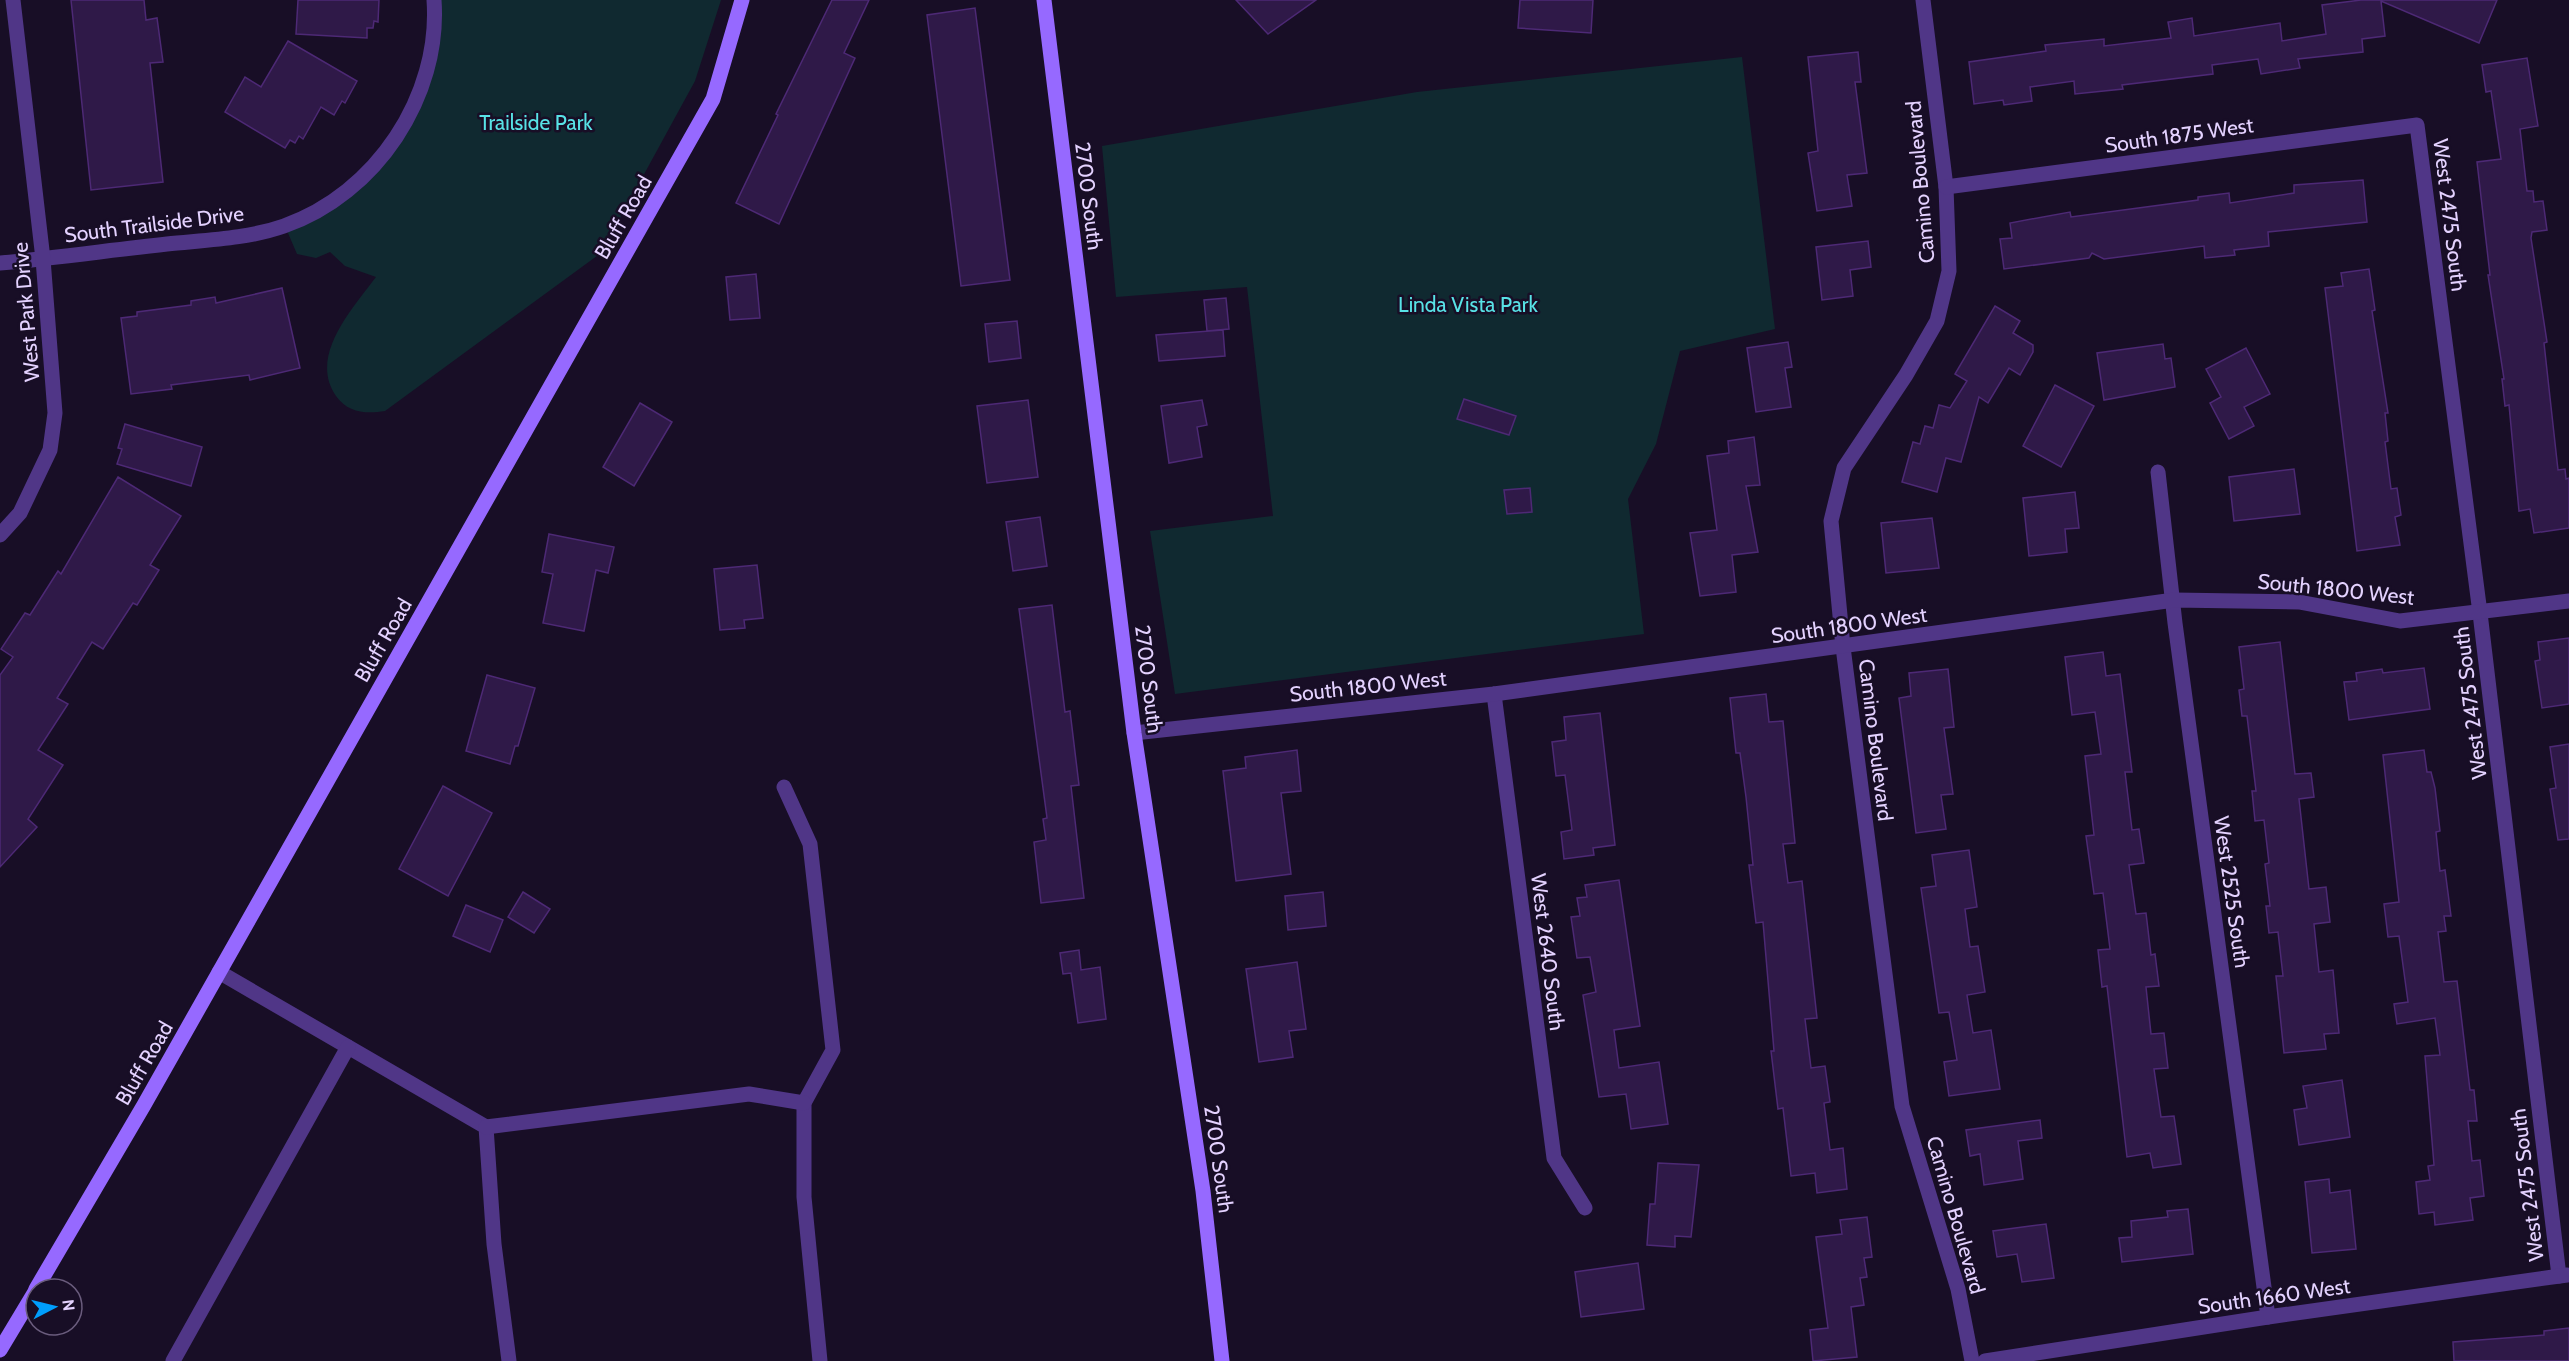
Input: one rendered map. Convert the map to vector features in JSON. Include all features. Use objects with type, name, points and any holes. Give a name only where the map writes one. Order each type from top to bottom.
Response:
[{"type":"main road","name":"Bluff Road","points":[[43,1277],[219,972],[713,99],[742,0]]},
{"type":"main road","name":"2700 South","points":[[1044,0],[1134,733],[1203,1191],[1222,1361]]},
{"type":"main road","name":"Bluff Road","points":[[0,1350],[24,1309]]},
{"type":"street","name":"West Park Drive","points":[[0,535],[20,513],[50,450],[55,413],[43,259],[13,0]]},
{"type":"street","name":"South Trailside Drive","points":[[0,263],[266,231],[309,215],[344,194],[371,170],[408,120],[429,69],[435,19],[434,0]]},
{"type":"street","name":"Camino Boulevard","points":[[1923,0],[1946,187],[1949,271],[1937,321],[1906,375],[1844,468],[1831,520],[1843,647],[1902,1106],[1958,1289],[1972,1361]]},
{"type":"street","name":"South 1875 West","points":[[1946,187],[2417,125]]},
{"type":"street","name":"West 2475 South","points":[[2417,125],[2564,1276]]},
{"type":"street","name":"West 2525 South","points":[[2158,472],[2268,1317]]},
{"type":"street","name":"South 1800 West","points":[[1134,733],[1494,693],[2174,600],[2299,602],[2400,621],[2569,601]]},
{"type":"street","name":"West 2640 South","points":[[1494,693],[1554,1158],[1584,1208]]},
{"type":"street","points":[[784,787],[810,844],[833,1050],[804,1103],[804,1197],[820,1361]]},
{"type":"street","points":[[219,972],[486,1127],[748,1094],[804,1103]]},
{"type":"street","points":[[173,1361],[348,1047]]},
{"type":"street","points":[[486,1127],[494,1244],[509,1361]]},
{"type":"street","name":"South 1660 West","points":[[1985,1361],[2268,1317],[2564,1276]]},
{"type":"green space","name":"Trailside Park","points":[[434,0],[721,0],[695,81],[601,253],[385,411],[358,411],[346,406],[336,396],[329,381],[327,365],[330,349],[337,333],[376,277],[345,266],[330,252],[316,258],[297,254],[285,226],[371,170],[428,69]]},
{"type":"green space","name":"Linda Vista Park","points":[[1742,57],[1775,329],[1680,351],[1656,444],[1628,499],[1644,634],[1175,694],[1150,531],[1273,516],[1247,287],[1116,297],[1102,146],[1417,92]]},
{"type":"building","points":[[71,0],[144,0],[146,20],[157,18],[163,62],[150,63],[163,182],[91,190]]},
{"type":"building","points":[[298,0],[379,0],[378,22],[374,21],[373,28],[367,28],[367,38],[296,34]]},
{"type":"building","points":[[832,0],[869,0],[844,53],[855,58],[779,224],[736,203],[778,115],[776,114]]},
{"type":"building","points":[[1236,0],[1316,0],[1268,34]]},
{"type":"building","points":[[1520,0],[1593,0],[1591,33],[1518,28]]},
{"type":"building","points":[[2361,0],[2497,0],[2479,43],[2381,1],[2385,36],[2362,39],[2363,52],[2298,59],[2300,68],[2261,74],[2258,59],[2212,65],[2213,74],[2122,85],[2123,89],[2075,94],[2074,81],[2030,87],[2032,101],[2004,105],[2003,100],[1974,104],[1969,62],[2046,51],[2045,45],[2104,39],[2104,46],[2171,38],[2168,22],[2192,18],[2194,36],[2280,23],[2282,41],[2326,34],[2322,5]]},
{"type":"building","points":[[975,8],[1010,280],[961,286],[927,15]]},
{"type":"building","points":[[288,41],[357,81],[345,103],[342,101],[334,115],[321,107],[303,139],[299,136],[295,143],[290,140],[285,148],[225,112],[245,77],[261,87]]},
{"type":"building","points":[[1858,52],[1861,82],[1855,82],[1867,173],[1847,175],[1852,206],[1817,211],[1808,153],[1818,151],[1808,57]]},
{"type":"building","points":[[2527,58],[2538,126],[2520,129],[2527,191],[2533,191],[2534,202],[2543,201],[2547,230],[2532,232],[2531,238],[2547,342],[2544,343],[2558,470],[2565,469],[2566,479],[2569,478],[2569,528],[2534,533],[2530,509],[2519,511],[2509,405],[2505,406],[2502,379],[2504,379],[2488,275],[2490,275],[2477,162],[2501,159],[2491,91],[2486,92],[2482,65]]},
{"type":"building","points":[[2363,180],[2367,222],[2268,232],[2269,246],[2234,250],[2235,255],[2205,258],[2204,246],[2104,259],[2092,253],[2089,258],[2004,269],[2000,239],[2012,238],[2010,223],[2070,212],[2071,217],[2198,200],[2198,197],[2229,193],[2230,203],[2294,193],[2294,185]]},
{"type":"building","points":[[1868,241],[1871,267],[1850,270],[1853,296],[1822,300],[1816,247]]},
{"type":"building","points":[[2369,269],[2375,310],[2372,311],[2388,413],[2385,413],[2388,441],[2385,442],[2391,489],[2397,488],[2401,515],[2395,517],[2400,545],[2357,551],[2325,288],[2343,286],[2341,273]]},
{"type":"building","points":[[756,274],[760,318],[730,320],[726,277]]},
{"type":"building","points":[[282,288],[300,368],[250,380],[249,375],[171,385],[172,389],[131,394],[121,318],[137,316],[137,312],[191,305],[191,301],[215,297],[216,303]]},
{"type":"building","points":[[1226,298],[1229,329],[1207,331],[1204,300]]},
{"type":"building","points":[[1995,306],[2020,321],[2013,333],[2033,345],[2033,352],[2020,375],[2009,368],[1988,403],[1979,397],[1961,462],[1946,458],[1937,492],[1902,482],[1913,442],[1920,444],[1925,426],[1933,428],[1939,405],[1950,408],[1967,381],[1955,374]]},
{"type":"building","points":[[1017,321],[1021,358],[989,362],[985,324]]},
{"type":"building","points":[[1223,330],[1225,356],[1159,361],[1156,335]]},
{"type":"building","points":[[1788,342],[1792,367],[1785,368],[1791,407],[1756,412],[1747,348]]},
{"type":"building","points":[[2163,344],[2165,359],[2171,358],[2175,387],[2104,400],[2097,353]]},
{"type":"building","points":[[2246,348],[2270,394],[2244,407],[2254,426],[2229,439],[2210,403],[2221,397],[2206,369]]},
{"type":"building","points":[[2055,385],[2094,406],[2061,467],[2023,446]]},
{"type":"building","points":[[1464,399],[1516,416],[1509,435],[1457,419]]},
{"type":"building","points":[[1028,400],[1038,477],[987,483],[977,406]]},
{"type":"building","points":[[1202,400],[1207,425],[1197,427],[1202,457],[1169,463],[1161,406]]},
{"type":"building","points":[[640,403],[672,422],[634,486],[603,467]]},
{"type":"building","points":[[125,424],[202,447],[191,486],[117,464],[122,449],[118,448]]},
{"type":"building","points":[[1754,437],[1760,485],[1746,486],[1758,552],[1732,555],[1736,592],[1700,596],[1690,533],[1717,530],[1707,456],[1729,453],[1728,441]]},
{"type":"building","points":[[2294,469],[2300,514],[2234,521],[2229,477]]},
{"type":"building","points":[[118,477],[181,516],[150,565],[159,570],[137,605],[133,603],[103,649],[92,642],[57,698],[68,704],[38,750],[63,765],[28,819],[37,827],[0,867],[0,675],[13,657],[1,649],[25,613],[30,615],[58,571],[61,574]]},
{"type":"building","points":[[1530,488],[1532,512],[1507,514],[1504,490]]},
{"type":"building","points":[[2075,492],[2079,528],[2065,529],[2067,552],[2029,556],[2023,498]]},
{"type":"building","points":[[1040,517],[1047,566],[1013,571],[1006,522]]},
{"type":"building","points":[[1932,518],[1939,568],[1886,573],[1881,523]]},
{"type":"building","points":[[549,534],[614,547],[608,573],[596,570],[584,631],[543,623],[553,574],[542,572]]},
{"type":"building","points":[[757,565],[763,618],[744,620],[745,628],[720,630],[714,569]]},
{"type":"building","points":[[1052,605],[1065,712],[1070,711],[1079,785],[1071,786],[1084,898],[1041,903],[1034,842],[1046,840],[1043,819],[1047,818],[1019,609]]},
{"type":"building","points":[[2569,638],[2569,704],[2542,708],[2535,661],[2540,660],[2538,642]]},
{"type":"building","points":[[2280,642],[2295,774],[2311,773],[2314,797],[2299,799],[2309,889],[2326,887],[2330,922],[2314,924],[2319,972],[2333,970],[2339,1033],[2324,1034],[2326,1049],[2284,1053],[2276,976],[2283,976],[2278,932],[2269,933],[2266,906],[2270,906],[2265,864],[2269,863],[2264,820],[2255,821],[2252,791],[2256,791],[2247,716],[2242,716],[2239,690],[2244,689],[2239,647]]},
{"type":"building","points":[[2103,652],[2106,676],[2120,674],[2132,772],[2125,772],[2132,830],[2139,829],[2144,863],[2129,865],[2136,914],[2146,913],[2151,955],[2155,954],[2159,986],[2146,987],[2151,1034],[2164,1033],[2168,1068],[2154,1069],[2161,1117],[2174,1116],[2181,1164],[2153,1168],[2150,1153],[2127,1157],[2107,986],[2102,987],[2098,950],[2110,949],[2103,893],[2094,894],[2086,836],[2094,835],[2085,756],[2101,754],[2095,712],[2072,715],[2065,657]]},
{"type":"building","points":[[2424,668],[2430,709],[2349,720],[2344,682],[2357,681],[2356,673],[2382,669],[2383,673]]},
{"type":"building","points":[[1948,669],[1954,727],[1944,728],[1953,794],[1941,795],[1946,829],[1916,833],[1899,698],[1911,696],[1909,673]]},
{"type":"building","points":[[487,675],[535,688],[518,746],[515,746],[510,764],[466,751]]},
{"type":"building","points":[[1766,694],[1769,722],[1783,721],[1795,843],[1783,844],[1788,883],[1802,881],[1817,1018],[1805,1019],[1811,1068],[1825,1066],[1830,1102],[1824,1103],[1830,1150],[1843,1148],[1847,1189],[1817,1193],[1815,1173],[1791,1176],[1783,1108],[1778,1109],[1771,1051],[1774,1051],[1763,922],[1756,923],[1749,865],[1753,865],[1746,797],[1740,753],[1736,753],[1730,698]]},
{"type":"building","points":[[1600,713],[1615,845],[1593,848],[1594,855],[1564,859],[1561,832],[1572,830],[1565,775],[1556,776],[1552,742],[1566,740],[1564,717]]},
{"type":"building","points":[[2569,744],[2569,839],[2558,840],[2550,789],[2556,788],[2550,747]]},
{"type":"building","points":[[1297,750],[1301,791],[1281,793],[1291,874],[1236,881],[1223,771],[1246,768],[1245,757]]},
{"type":"building","points":[[2424,750],[2427,772],[2431,772],[2435,788],[2440,831],[2436,832],[2440,871],[2445,870],[2451,916],[2444,916],[2446,931],[2438,932],[2444,982],[2457,981],[2470,1090],[2474,1090],[2477,1121],[2468,1121],[2472,1161],[2480,1160],[2484,1196],[2470,1198],[2473,1220],[2435,1225],[2434,1212],[2419,1214],[2416,1182],[2430,1180],[2428,1166],[2434,1165],[2425,1056],[2440,1055],[2435,1018],[2397,1024],[2394,1004],[2408,1002],[2399,936],[2388,937],[2384,904],[2399,902],[2383,755]]},
{"type":"building","points":[[443,786],[492,813],[448,896],[399,869]]},
{"type":"building","points":[[1969,850],[1977,907],[1965,909],[1970,947],[1978,946],[1985,992],[1967,995],[1973,1033],[1991,1030],[2000,1089],[1949,1096],[1944,1062],[1957,1060],[1949,1012],[1939,1013],[1921,888],[1936,886],[1932,855]]},
{"type":"building","points":[[1619,880],[1640,1026],[1614,1030],[1619,1068],[1659,1062],[1668,1124],[1631,1129],[1626,1094],[1599,1097],[1583,995],[1596,992],[1590,957],[1577,958],[1571,917],[1580,916],[1577,898],[1587,897],[1585,885]]},
{"type":"building","points":[[523,892],[550,909],[534,933],[508,917]]},
{"type":"building","points":[[1323,892],[1326,926],[1288,930],[1285,896]]},
{"type":"building","points":[[466,905],[503,920],[490,952],[453,936]]},
{"type":"building","points":[[1079,950],[1081,970],[1100,967],[1106,1019],[1078,1023],[1071,973],[1063,974],[1060,953]]},
{"type":"building","points":[[1297,962],[1306,1029],[1289,1031],[1293,1057],[1259,1062],[1246,969]]},
{"type":"building","points":[[2342,1080],[2350,1137],[2299,1145],[2294,1110],[2307,1108],[2303,1086]]},
{"type":"building","points":[[2040,1120],[2042,1138],[2018,1141],[2023,1179],[1984,1185],[1980,1154],[1970,1156],[1966,1130]]},
{"type":"building","points":[[1658,1163],[1699,1165],[1691,1237],[1675,1236],[1675,1247],[1647,1245],[1650,1204],[1655,1204]]},
{"type":"building","points":[[2329,1179],[2330,1193],[2350,1190],[2356,1249],[2312,1253],[2305,1182]]},
{"type":"building","points":[[2188,1209],[2193,1254],[2122,1262],[2119,1238],[2132,1237],[2131,1221],[2168,1217],[2167,1211]]},
{"type":"building","points":[[1867,1217],[1872,1257],[1864,1258],[1867,1277],[1860,1278],[1864,1305],[1851,1307],[1857,1357],[1813,1361],[1810,1330],[1828,1328],[1816,1237],[1842,1234],[1840,1220]]},
{"type":"building","points":[[2046,1224],[2054,1278],[2022,1282],[2017,1254],[1997,1257],[1993,1231]]},
{"type":"building","points":[[1638,1263],[1644,1309],[1581,1317],[1575,1272]]},
{"type":"building","points":[[2569,1328],[2569,1361],[2454,1361],[2453,1342],[2544,1335],[2544,1331]]}]
